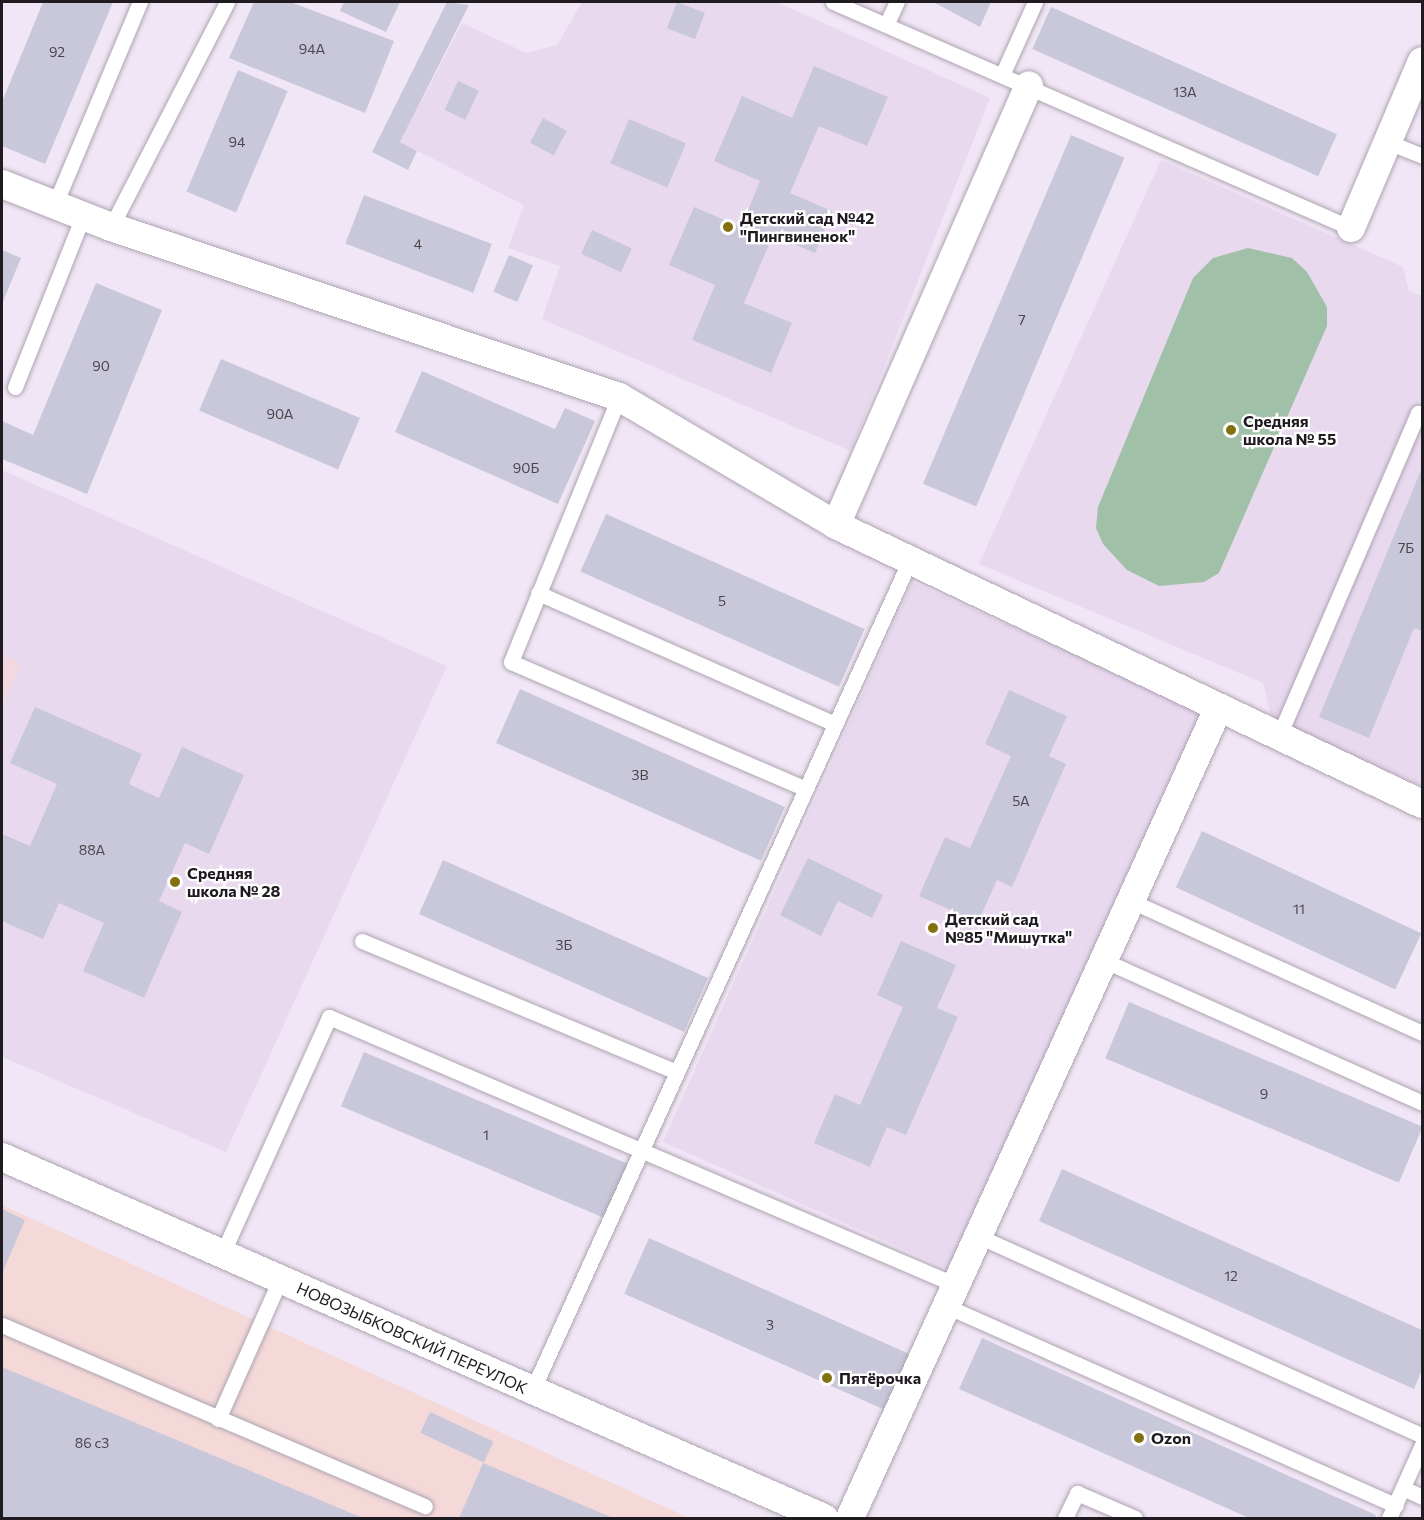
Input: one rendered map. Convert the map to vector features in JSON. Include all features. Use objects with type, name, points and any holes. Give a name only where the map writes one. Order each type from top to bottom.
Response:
[{"type":"street","points":[[1351,228],[1421,68]]},
{"type":"street","points":[[836,525],[1029,85]]},
{"type":"street","points":[[2,184],[111,227],[619,397],[836,525],[1218,710],[1422,804]]},
{"type":"street","points":[[850,1518],[1218,710]]},
{"type":"street","name":"НОВОЗЫБКОВСКИЙ ПЕРЕУЛОК","points":[[2,1157],[223,1252],[280,1280],[824,1518]]},
{"type":"lane","points":[[55,204],[140,2]]},
{"type":"lane","points":[[111,227],[227,2]]},
{"type":"lane","points":[[833,2],[1003,73],[1351,228]]},
{"type":"lane","points":[[887,23],[897,2]]},
{"type":"lane","points":[[1003,73],[1035,2]]},
{"type":"lane","points":[[1388,142],[1422,156]]},
{"type":"lane","points":[[15,387],[83,216]]},
{"type":"lane","points":[[619,397],[511,662],[806,789]]},
{"type":"lane","points":[[1278,738],[1418,413],[1422,415]]},
{"type":"lane","points":[[532,1391],[910,560]]},
{"type":"lane","points":[[538,593],[836,724]]},
{"type":"lane","points":[[1131,901],[1422,1033]]},
{"type":"lane","points":[[362,941],[677,1072]]},
{"type":"lane","points":[[1105,961],[1422,1103]]},
{"type":"lane","points":[[223,1252],[329,1017],[643,1147],[951,1295],[1392,1512],[1422,1445]]},
{"type":"lane","points":[[978,1236],[1422,1436]]},
{"type":"lane","points":[[218,1419],[280,1280]]},
{"type":"lane","points":[[2,1325],[425,1506]]},
{"type":"lane","points":[[1403,1488],[1422,1497]]},
{"type":"lane","points":[[1065,1518],[1077,1493],[1135,1518]]},
{"type":"shaded area","name":"Детский сад №42 \"Пингвиненок\"","points":[[582,2],[777,2],[990,98],[851,451],[542,319],[560,266],[508,248],[524,205],[400,142],[462,23],[526,53],[557,45]]},
{"type":"shaded area","name":"Средняя школа № 55","points":[[1161,160],[1403,267],[1409,291],[1422,296],[1422,786],[1272,721],[1263,683],[979,564]]},
{"type":"shaded area","name":"Средняя школа № 28","points":[[2,470],[447,666],[226,1152],[2,1057],[2,707],[21,663],[2,654]]},
{"type":"shaded area","name":"Детский сад №85 \"Мишутка\"","points":[[912,582],[1205,713],[956,1273],[663,1142]]},
{"type":"shaded area","points":[[2,654],[21,663],[2,707]]},
{"type":"shaded area","points":[[2,1205],[689,1518],[2,1518]]},
{"type":"green space","points":[[1248,248],[1292,258],[1307,272],[1327,307],[1327,326],[1219,573],[1204,582],[1159,586],[1127,570],[1103,544],[1096,528],[1098,507],[1193,278],[1213,258]]},
{"type":"building","points":[[43,2],[113,2],[45,164],[2,146],[2,102]]},
{"type":"building","points":[[254,2],[290,2],[394,41],[365,113],[229,58]]},
{"type":"building","points":[[344,2],[400,2],[386,32],[340,11]]},
{"type":"building","points":[[447,2],[469,5],[400,142],[417,151],[408,170],[372,152]]},
{"type":"building","points":[[677,2],[705,13],[695,39],[667,28]]},
{"type":"building","points":[[933,2],[991,2],[980,27]]},
{"type":"building","points":[[1051,7],[1337,134],[1318,176],[1032,49]]},
{"type":"building","points":[[814,66],[888,97],[867,146],[819,126],[790,193],[832,211],[815,253],[773,235],[744,303],[792,323],[771,373],[692,340],[715,285],[669,265],[694,207],[741,227],[760,181],[714,161],[742,96],[792,118]]},
{"type":"building","points":[[238,70],[288,91],[236,213],[186,192]]},
{"type":"building","points":[[458,81],[479,91],[465,120],[444,110]]},
{"type":"building","points":[[543,118],[567,131],[554,155],[530,143]]},
{"type":"building","points":[[629,119],[686,143],[667,187],[610,163]]},
{"type":"building","points":[[1071,135],[1124,158],[976,507],[923,484]]},
{"type":"building","points":[[364,195],[492,244],[473,293],[345,244]]},
{"type":"building","points":[[592,230],[632,249],[621,272],[581,254]]},
{"type":"building","points":[[2,250],[21,258],[2,304]]},
{"type":"building","points":[[509,255],[533,265],[517,302],[493,292]]},
{"type":"building","points":[[96,283],[162,310],[87,494],[2,459],[2,421],[33,435]]},
{"type":"building","points":[[221,359],[360,418],[338,470],[199,411]]},
{"type":"building","points":[[422,371],[555,429],[565,408],[595,421],[558,504],[395,432]]},
{"type":"building","points":[[1422,468],[1422,631],[1414,628],[1369,738],[1319,717]]},
{"type":"building","points":[[606,514],[865,629],[839,687],[580,572]]},
{"type":"building","points":[[520,689],[785,807],[761,861],[496,743]]},
{"type":"building","points":[[1009,690],[1067,716],[1049,756],[1066,764],[1012,887],[997,880],[978,922],[919,896],[945,837],[970,848],[1011,756],[985,744]]},
{"type":"building","points":[[35,707],[142,754],[129,784],[159,798],[182,747],[244,775],[209,854],[185,843],[159,901],[182,912],[144,998],[83,971],[104,923],[59,903],[43,939],[2,921],[2,834],[30,846],[57,784],[10,763]]},
{"type":"building","points":[[1202,831],[1421,933],[1395,989],[1176,887]]},
{"type":"building","points":[[808,858],[883,895],[872,918],[838,901],[821,936],[780,915]]},
{"type":"building","points":[[443,860],[708,978],[684,1032],[419,914]]},
{"type":"building","points":[[901,941],[956,965],[937,1008],[958,1017],[906,1135],[887,1127],[870,1167],[814,1143],[835,1094],[860,1105],[903,1007],[877,995]]},
{"type":"building","points":[[1129,1002],[1422,1126],[1399,1183],[1105,1058]]},
{"type":"building","points":[[364,1052],[631,1165],[608,1220],[341,1106]]},
{"type":"building","points":[[1062,1169],[1422,1330],[1422,1369],[1414,1389],[1039,1221]]},
{"type":"building","points":[[2,1209],[25,1220],[2,1274]]},
{"type":"building","points":[[649,1238],[917,1357],[892,1413],[624,1294]]},
{"type":"building","points":[[982,1338],[1376,1515],[1375,1518],[1249,1518],[959,1389]]},
{"type":"building","points":[[2,1367],[363,1518],[2,1518]]},
{"type":"building","points":[[430,1412],[493,1442],[484,1462],[420,1433]]},
{"type":"building","points":[[483,1463],[613,1518],[459,1518]]},
{"type":"place","name":"Детский сад №42 \"Пингвиненок\"","points":[[728,227]]},
{"type":"place","name":"Средняя школа № 55","points":[[1231,430]]},
{"type":"place","name":"Средняя школа № 28","points":[[175,882]]},
{"type":"place","name":"Детский сад №85 \"Мишутка\"","points":[[933,928]]},
{"type":"place","name":"Пятёрочка","points":[[827,1378]]},
{"type":"place","name":"Ozon","points":[[1139,1438]]}]
